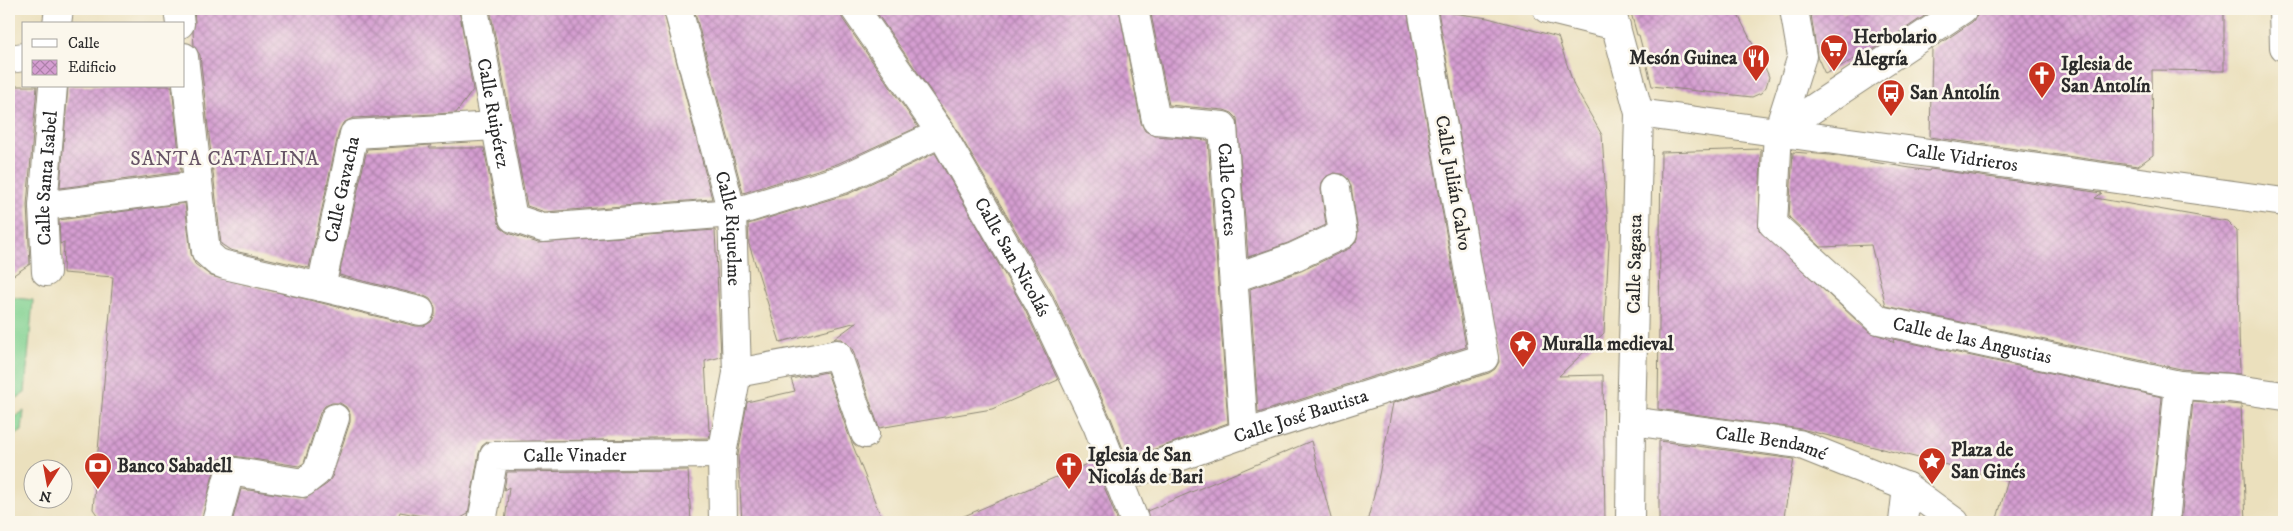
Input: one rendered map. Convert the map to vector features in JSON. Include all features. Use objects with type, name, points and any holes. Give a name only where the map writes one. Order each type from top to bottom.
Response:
[{"type":"street","points":[[58,22],[59,9]]},
{"type":"street","points":[[178,9],[180,22]]},
{"type":"street","name":"Calle Ruipérez","points":[[474,9],[513,218],[543,228],[732,213]]},
{"type":"street","name":"Calle Riquelme","points":[[678,9],[732,213],[737,373],[722,454],[723,522]]},
{"type":"street","name":"Calle San Nicolás","points":[[855,9],[941,133],[1040,303],[1097,425],[1135,522]]},
{"type":"street","name":"Calle Cortes","points":[[1134,9],[1156,120],[1223,126],[1244,434]]},
{"type":"street","name":"Calle Julián Calvo","points":[[1422,9],[1484,358]]},
{"type":"street","points":[[1547,9],[1614,17]]},
{"type":"street","points":[[1778,132],[1802,56],[1794,9]]},
{"type":"street","points":[[1778,132],[1963,9]]},
{"type":"street","points":[[2283,9],[2284,47]]},
{"type":"street","name":"Calle Sagasta","points":[[1614,17],[1639,113],[1630,522]]},
{"type":"street","points":[[9,59],[22,57]]},
{"type":"street","points":[[185,66],[206,252],[217,262],[225,265],[420,311]]},
{"type":"street","name":"Calle Santa Isabel","points":[[46,272],[43,206],[52,88]]},
{"type":"street","name":"Calle Vidrieros","points":[[1639,113],[2284,202]]},
{"type":"street","name":"Calle Gavacha","points":[[321,287],[354,134],[496,126]]},
{"type":"street","name":"Calle de las Angustias","points":[[1778,132],[1773,224],[1879,320],[2179,385],[2230,388],[2284,396]]},
{"type":"street","points":[[732,213],[843,179],[941,133]]},
{"type":"street","points":[[43,206],[198,186]]},
{"type":"street","points":[[1234,278],[1294,257],[1343,234],[1336,188]]},
{"type":"street","points":[[737,373],[837,354],[865,434]]},
{"type":"street","name":"Calle José Bautista","points":[[1119,478],[1244,434],[1484,358]]},
{"type":"street","points":[[2165,522],[2179,385]]},
{"type":"street","points":[[216,522],[230,471],[303,483],[317,472],[335,418]]},
{"type":"street","name":"Calle Bendamé","points":[[1631,421],[1799,444],[1907,487],[1955,522]]},
{"type":"street","name":"Calle Vinader","points":[[482,522],[494,456],[722,454]]},
{"type":"street","points":[[1903,522],[1907,487]]},
{"type":"green space","points":[[9,297],[33,300],[25,393],[9,403]]},
{"type":"green space","points":[[24,411],[22,431],[9,439],[9,420]]},
{"type":"building","points":[[194,9],[459,9],[473,90],[456,113],[353,118],[343,123],[339,131],[309,268],[230,250],[221,244],[200,55],[194,46]]},
{"type":"building","points":[[490,9],[663,9],[712,199],[545,212],[527,206]]},
{"type":"building","points":[[694,9],[840,9],[842,18],[918,127],[837,164],[743,193]]},
{"type":"building","points":[[874,9],[1119,9],[1141,123],[1145,131],[1155,136],[1208,140],[1228,423],[1127,459],[1111,418],[1053,295],[954,125]]},
{"type":"building","points":[[1150,9],[1407,9],[1466,347],[1258,413],[1250,289],[1301,271],[1350,248],[1356,242],[1358,232],[1351,186],[1348,179],[1342,174],[1334,173],[1327,176],[1322,182],[1321,190],[1326,225],[1288,243],[1248,257],[1237,118],[1232,113],[1224,110],[1169,105]]},
{"type":"building","points":[[1630,9],[1735,9],[1769,77],[1766,87],[1761,93],[1752,97],[1652,86],[1639,35],[1637,35]]},
{"type":"building","points":[[1841,9],[1843,14],[1856,9],[1935,9],[1876,48],[1825,74],[1817,56],[1811,14]]},
{"type":"building","name":"Iglesia de San Antolín","points":[[1979,9],[2224,9],[2224,71],[2152,70],[2153,155],[2138,166],[1930,137],[1932,49],[1972,22],[1977,16]]},
{"type":"building","points":[[1438,11],[1488,18],[1558,37],[1574,86],[1602,135],[1609,244],[1604,333],[1559,376],[1603,375],[1605,522],[1367,522],[1378,480],[1393,403],[1489,373],[1495,369],[1499,362]]},
{"type":"building","points":[[9,86],[22,86],[22,88],[37,88],[27,205],[30,264],[9,278]]},
{"type":"building","points":[[68,88],[172,88],[181,172],[60,188]]},
{"type":"building","points":[[431,145],[429,148],[484,148],[501,228],[508,233],[538,243],[715,230],[721,357],[705,361],[709,431],[711,429],[709,438],[487,442],[482,446],[479,453],[468,514],[454,522],[400,512],[396,522],[232,522],[241,489],[306,498],[327,484],[332,477],[350,422],[350,414],[346,407],[340,403],[332,403],[325,406],[320,413],[304,463],[299,466],[233,456],[225,456],[219,460],[215,467],[201,522],[102,522],[93,509],[113,277],[63,273],[64,242],[60,244],[59,220],[185,203],[191,254],[195,264],[211,276],[416,326],[424,326],[431,322],[435,315],[435,307],[430,299],[339,275],[367,149]]},
{"type":"building","points":[[1761,149],[1759,230],[1869,332],[1887,338],[1894,343],[1893,339],[2162,397],[2150,522],[1996,522],[2008,480],[1801,429],[1658,409],[1661,152]]},
{"type":"building","points":[[1793,152],[1830,155],[1929,171],[1930,169],[2102,193],[2095,198],[2227,221],[2237,231],[2240,374],[2181,369],[1886,306],[1871,245],[1821,247],[1789,217]]},
{"type":"building","points":[[935,153],[1025,310],[1058,380],[992,409],[879,428],[852,348],[842,339],[834,339],[857,322],[780,342],[749,244],[748,224],[848,194]]},
{"type":"building","points":[[827,372],[848,433],[883,522],[742,522],[738,455],[747,402],[795,391],[791,379]]},
{"type":"building","points":[[2193,401],[2241,405],[2246,522],[2181,522]]},
{"type":"building","points":[[1311,441],[1332,522],[1150,522],[1147,511]]},
{"type":"building","points":[[1659,441],[1794,459],[1783,522],[1659,522]]},
{"type":"building","name":"Iglesia de San Nicolás de Bari","points":[[1094,461],[1118,522],[950,522]]},
{"type":"building","points":[[688,470],[691,522],[505,522],[509,487],[504,490],[507,472]]},
{"type":"place","name":"Herbolario Alegría","points":[[1834,72]]},
{"type":"place","name":"Mesón Guinea","points":[[1756,82]]},
{"type":"place","name":"Iglesia de San Antolín","points":[[2042,99]]},
{"type":"place","name":"San Antolín","points":[[1891,117]]},
{"type":"place","name":"Muralla medieval","points":[[1523,368]]},
{"type":"place","name":"Plaza de San Ginés","points":[[1932,485]]},
{"type":"place","name":"Banco Sabadell","points":[[98,490]]},
{"type":"place","name":"Iglesia de San Nicolás de Bari","points":[[1069,490]]},
{"type":"district","name":"SANTA CATALINA","points":[[225,159]]}]
